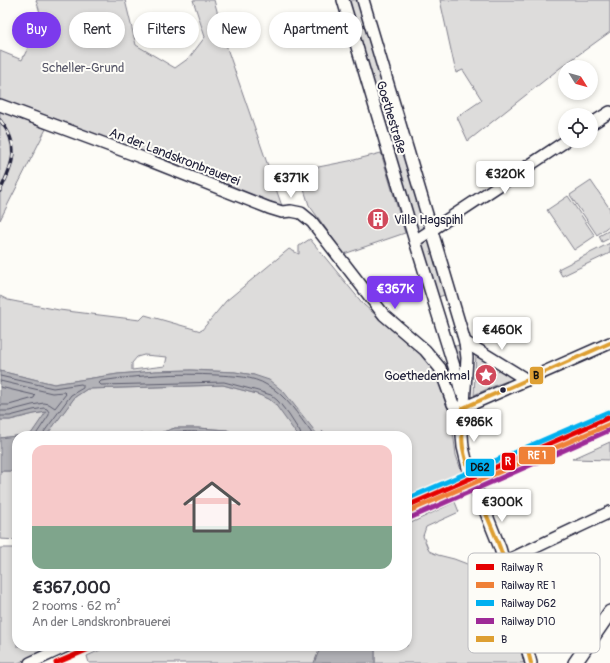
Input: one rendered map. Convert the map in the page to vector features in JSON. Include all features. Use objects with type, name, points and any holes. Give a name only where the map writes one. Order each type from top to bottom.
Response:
[{"type":"main road","points":[[600,627],[610,612]]},
{"type":"main road","points":[[575,663],[582,653]]},
{"type":"street","name":"Goethestraße","points":[[343,0],[457,376],[463,406]]},
{"type":"street","name":"Goethestraße","points":[[363,0],[465,342],[467,358],[463,406]]},
{"type":"street","name":"An der Landskronbrauerei","points":[[0,105],[143,158],[269,208],[282,212],[300,212],[316,227],[384,315],[425,350],[436,363],[444,376],[454,406],[463,406]]},
{"type":"street","points":[[598,120],[610,112]]},
{"type":"street","points":[[415,241],[558,146]]},
{"type":"street","points":[[465,342],[527,380]]},
{"type":"street","points":[[501,553],[468,468],[463,447],[463,406],[527,380],[610,343]]},
{"type":"street","points":[[523,553],[610,512]]},
{"type":"street","points":[[30,663],[56,651]]},
{"type":"street","points":[[528,653],[531,663]]},
{"type":"green space","name":"Scheller-Grund","points":[[36,0],[125,0],[133,33],[133,48],[141,48],[175,68],[189,58],[197,48],[199,48],[199,45],[205,37],[199,18],[199,12],[197,12],[193,0],[214,0],[217,12],[207,12],[207,48],[227,48],[283,209],[210,178],[0,99],[0,51],[22,60],[28,48],[61,48],[61,12],[40,12]]},
{"type":"green space","points":[[349,0],[361,0],[428,227],[418,234],[362,44],[362,12],[353,12]]},
{"type":"green space","points":[[440,0],[610,0],[610,32],[571,60],[558,60],[558,70],[468,141],[457,117],[482,100],[463,70],[456,73]]},
{"type":"green space","points":[[0,111],[46,129],[0,220]]},
{"type":"green space","points":[[381,153],[405,233],[344,254],[309,205],[298,171]]},
{"type":"green space","points":[[591,181],[610,209],[610,225],[597,235],[570,195]]},
{"type":"green space","points":[[568,196],[595,236],[574,250],[547,210]]},
{"type":"green space","points":[[610,230],[610,238],[602,242],[599,236]]},
{"type":"green space","points":[[431,238],[448,294],[438,297],[422,244]]},
{"type":"green space","points":[[310,239],[364,305],[419,352],[435,371],[451,417],[456,455],[462,473],[412,493],[412,431],[314,431],[254,375],[235,372],[191,370],[156,371],[118,374],[54,384],[0,371],[0,296],[8,300],[59,310],[140,320],[145,315],[201,331],[226,301],[289,249],[299,254],[299,246]],"holes":[[[144,355],[167,357],[165,366],[132,370],[132,363],[137,357]]]},
{"type":"green space","points":[[610,243],[610,253],[562,276],[558,269]]},
{"type":"green space","points":[[463,344],[465,364],[458,365],[452,347]]},
{"type":"green space","points":[[476,352],[515,378],[474,395]]},
{"type":"green space","points":[[223,385],[269,399],[281,411],[295,431],[229,431],[198,428],[175,428],[166,431],[50,431],[75,397],[87,389]]},
{"type":"green space","points":[[47,412],[33,431],[12,431],[12,436],[0,438],[0,420],[10,420]]},
{"type":"green space","points":[[610,442],[610,460],[572,459]]},
{"type":"green space","points":[[0,471],[12,471],[12,540],[0,539]]},
{"type":"green space","points":[[455,502],[459,512],[426,527],[423,536],[429,551],[468,564],[468,653],[521,653],[524,663],[375,663],[375,651],[412,651],[412,523]]},
{"type":"green space","points":[[0,548],[12,548],[12,651],[45,651],[18,663],[0,663]]},
{"type":"green space","points":[[98,651],[319,651],[314,663],[89,663],[87,656]]},
{"type":"water","points":[[191,370],[235,372],[254,375],[269,380],[284,392],[314,431],[294,431],[275,404],[269,399],[257,394],[223,385],[87,389],[75,397],[50,431],[33,431],[46,412],[10,420],[0,420],[0,371],[54,384],[118,374]]},
{"type":"water","points":[[175,428],[198,428],[229,431],[166,431]]},
{"type":"water","points":[[12,436],[12,471],[0,471],[0,438]]},
{"type":"water","points":[[319,651],[375,651],[375,663],[314,663]]},
{"type":"railway","points":[[0,120],[7,129],[13,147],[11,164],[0,191]]},
{"type":"rail line","name":"D62","points":[[412,497],[608,412]]},
{"type":"rail line","name":"R","points":[[412,504],[610,417]]},
{"type":"rail line","name":"D10","points":[[412,517],[610,430]]},
{"type":"rail line","name":"R","points":[[56,663],[84,651]]},
{"type":"transit line","name":"B","points":[[463,408],[610,343]]},
{"type":"transit line","name":"B","points":[[463,408],[462,443],[466,461],[502,553]]},
{"type":"transit line","points":[[412,510],[610,424]]},
{"type":"transit line","name":"B","points":[[528,653],[531,663]]},
{"type":"place","name":"Villa Hagspihl","points":[[378,219]]},
{"type":"place","name":"Goethedenkmal","points":[[486,375]]}]
